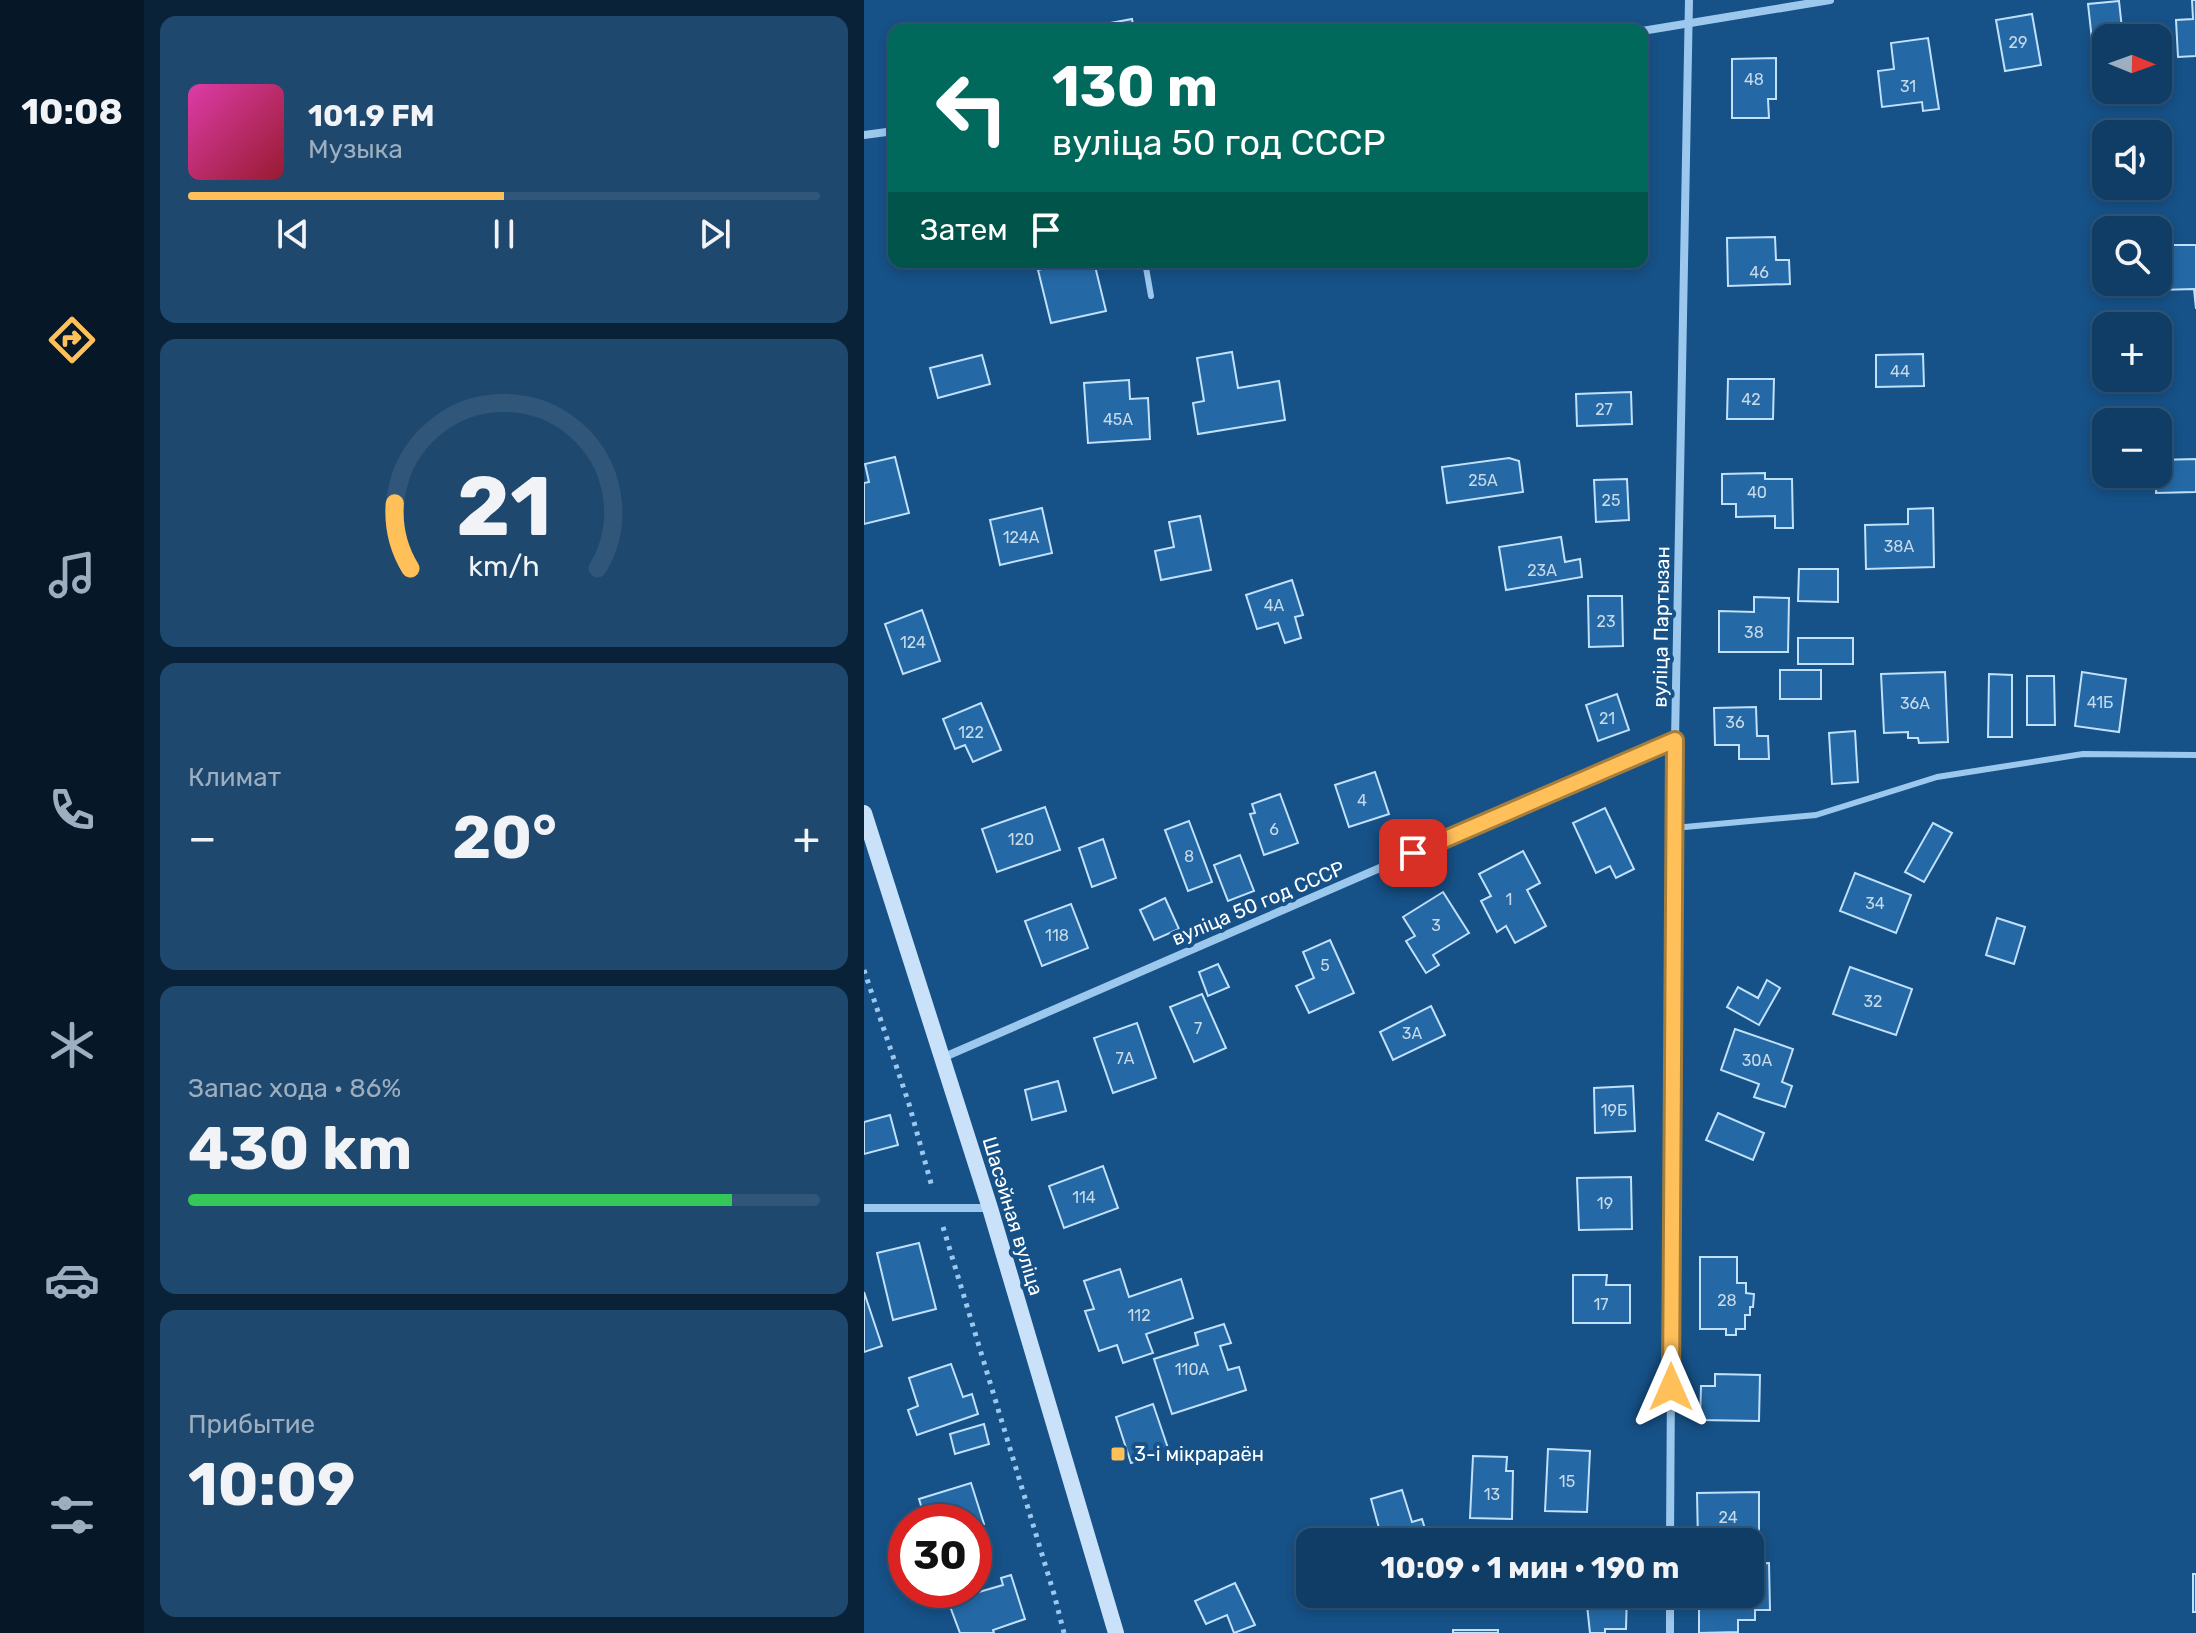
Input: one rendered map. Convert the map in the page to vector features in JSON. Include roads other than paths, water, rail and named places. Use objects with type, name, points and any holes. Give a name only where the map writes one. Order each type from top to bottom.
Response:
[{"type":"main road","name":"Шасэйная вуліца","points":[[865,820],[990,1208],[1116,1633]]},
{"type":"street","name":"вуліца Партызан","points":[[1670,1528],[1675,740],[1689,0]]},
{"type":"street","points":[[1648,30],[1830,0]]},
{"type":"street","points":[[864,135],[888,132]]},
{"type":"street","name":"вуліца 50 год СССР","points":[[941,1058],[1675,740]]},
{"type":"street","points":[[864,1208],[990,1208]]},
{"type":"street","points":[[1670,1608],[1670,1633]]},
{"type":"lane","points":[[1146,268],[1151,296]]},
{"type":"lane","points":[[1674,828],[1816,815],[1937,777],[2083,754],[2196,755]]},
{"type":"place","name":"3-і мікрараён","points":[[1118,1454]]}]
